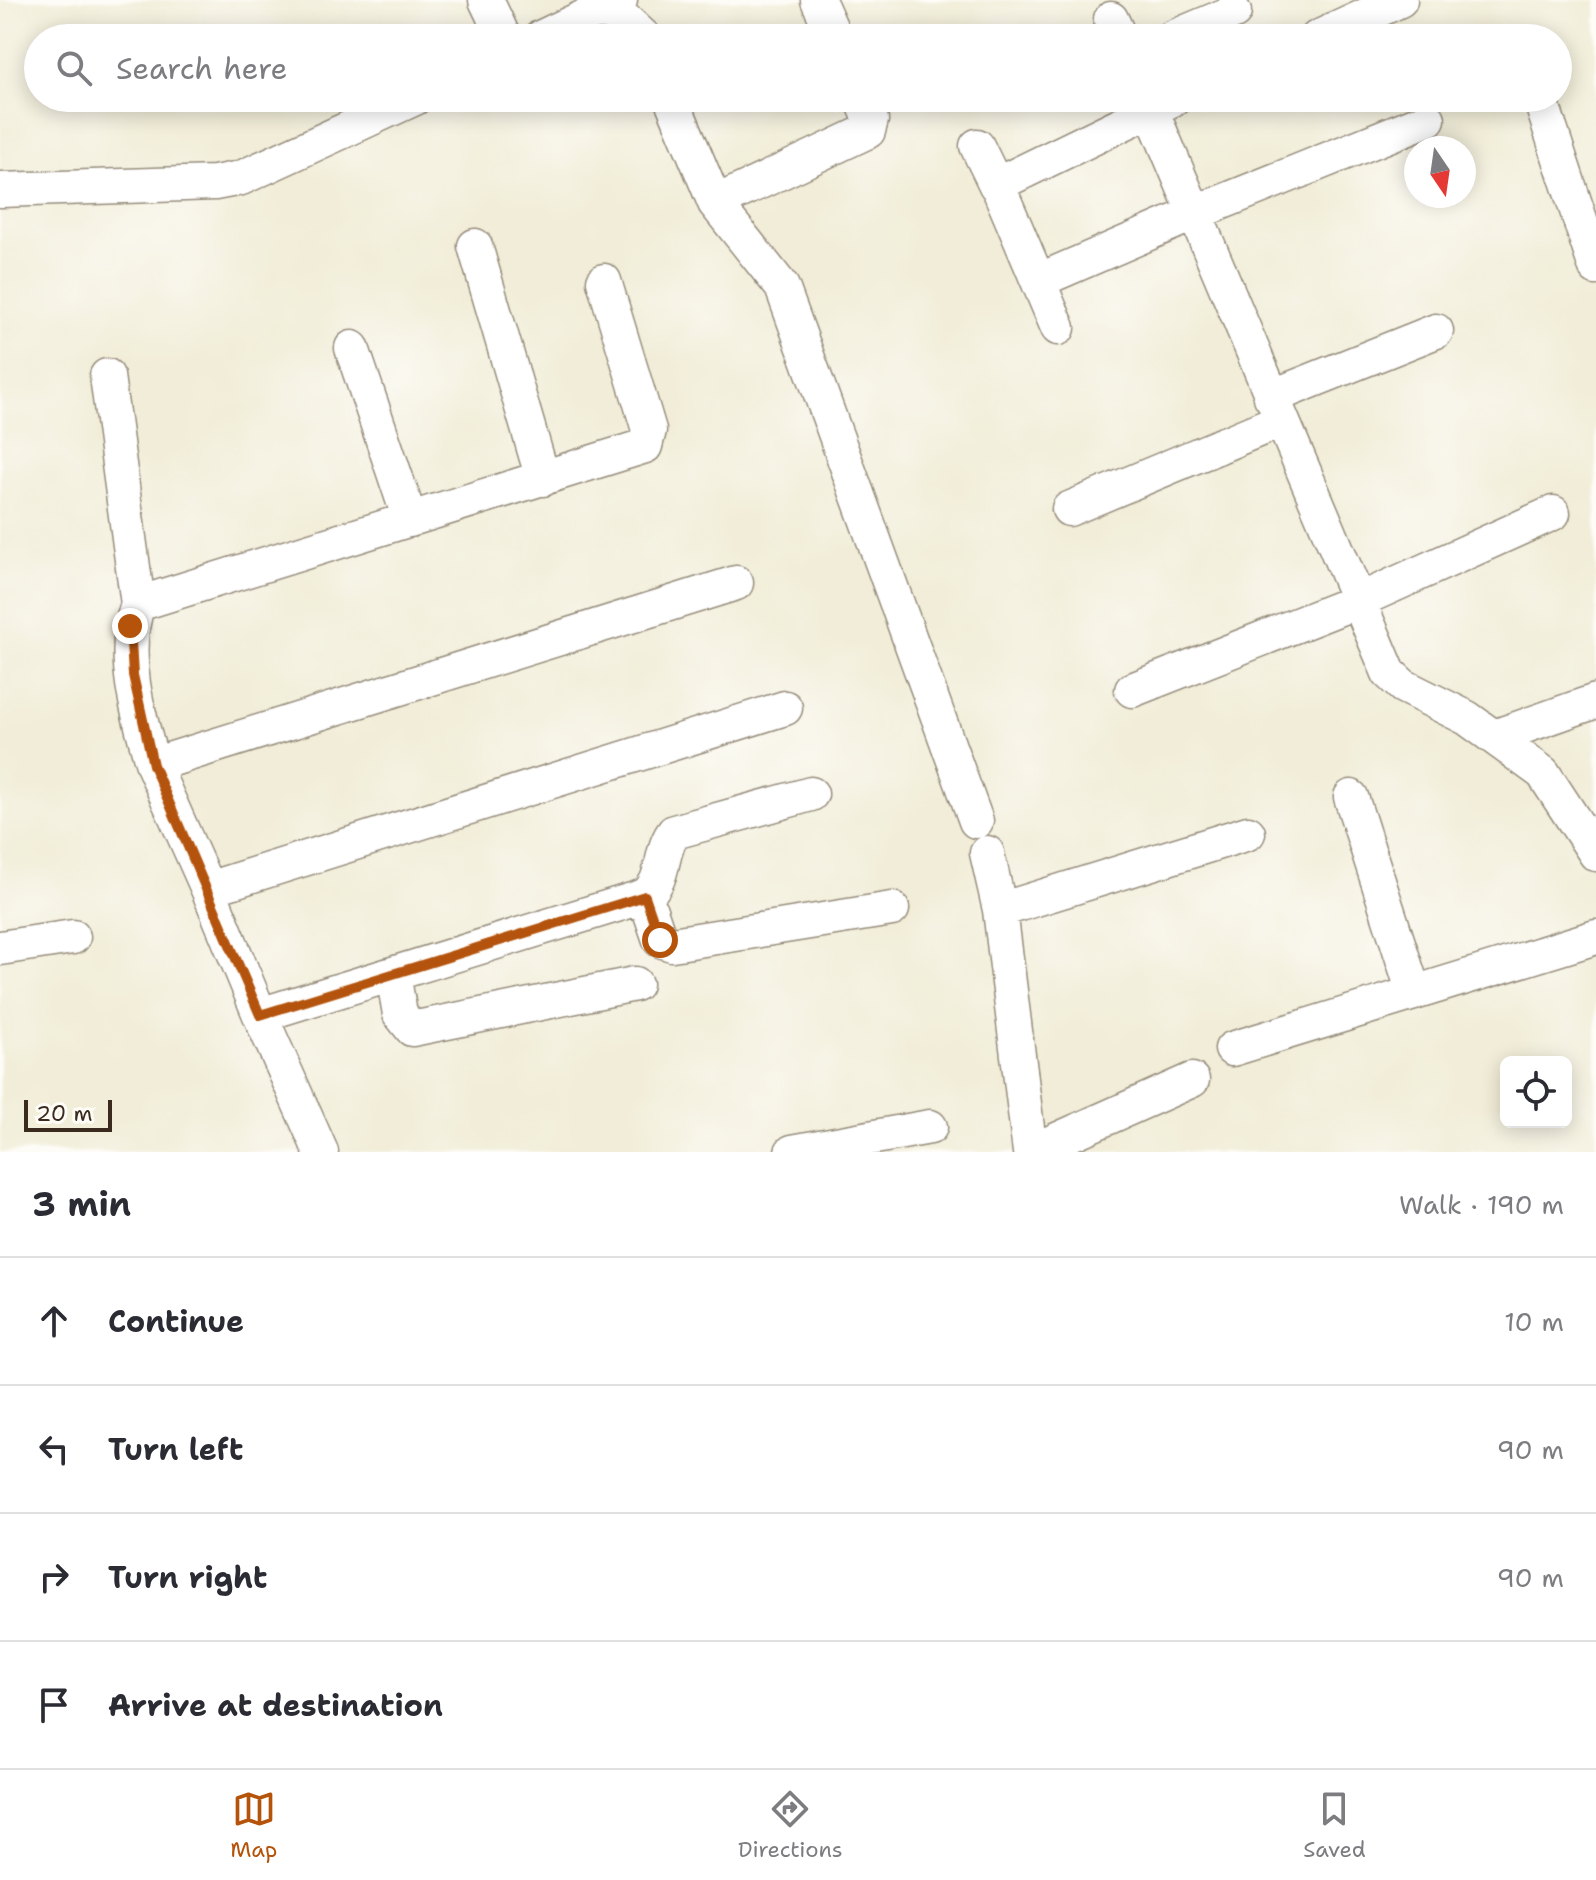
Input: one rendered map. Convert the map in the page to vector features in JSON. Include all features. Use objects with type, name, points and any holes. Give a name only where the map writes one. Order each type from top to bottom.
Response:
[{"type":"street","points":[[486,0],[497,24]]},
{"type":"street","points":[[818,0],[829,24]]},
{"type":"street","points":[[1348,24],[1400,0]]},
{"type":"street","points":[[569,24],[609,5],[630,24]]},
{"type":"street","points":[[1215,24],[1236,17]]},
{"type":"street","points":[[0,190],[215,183],[241,178],[261,172],[386,112]]},
{"type":"street","points":[[677,112],[715,203],[782,287],[976,821]]},
{"type":"street","points":[[715,203],[868,131],[871,120],[868,112]]},
{"type":"street","points":[[997,184],[1136,112]]},
{"type":"street","points":[[1161,112],[1195,213],[1275,409],[1394,679],[1447,706],[1543,773],[1596,854]]},
{"type":"street","points":[[1545,112],[1596,268]]},
{"type":"street","points":[[1038,281],[1195,213],[1428,119]]},
{"type":"street","points":[[977,146],[997,184],[1058,328]]},
{"type":"street","points":[[475,246],[543,479]]},
{"type":"street","points":[[138,604],[638,450],[650,438],[604,281]]},
{"type":"street","points":[[1069,509],[1436,331]]},
{"type":"street","points":[[352,348],[410,520]]},
{"type":"street","points":[[107,376],[138,604],[130,626],[133,675],[153,765],[321,1152]]},
{"type":"street","points":[[1132,690],[1360,600],[1553,513]]},
{"type":"street","points":[[153,765],[736,583]]},
{"type":"street","points":[[1494,737],[1596,701]]},
{"type":"street","points":[[208,889],[785,708]]},
{"type":"street","points":[[260,1015],[645,896],[658,880],[666,847],[674,832],[811,794]]},
{"type":"street","points":[[1351,797],[1414,993]]},
{"type":"street","points":[[1000,910],[1248,833]]},
{"type":"street","points":[[987,853],[1000,910],[1030,1152],[1192,1080]]},
{"type":"street","points":[[645,896],[660,940],[672,944],[892,909]]},
{"type":"street","points":[[0,948],[73,937]]},
{"type":"street","points":[[1232,1049],[1596,937]]},
{"type":"street","points":[[393,974],[400,1014],[412,1029],[635,984]]},
{"type":"street","points":[[792,1152],[838,1148],[930,1127]]},
{"type":"route","points":[[130,626],[133,675],[141,725],[153,765],[260,1015],[645,896],[660,940]]}]
